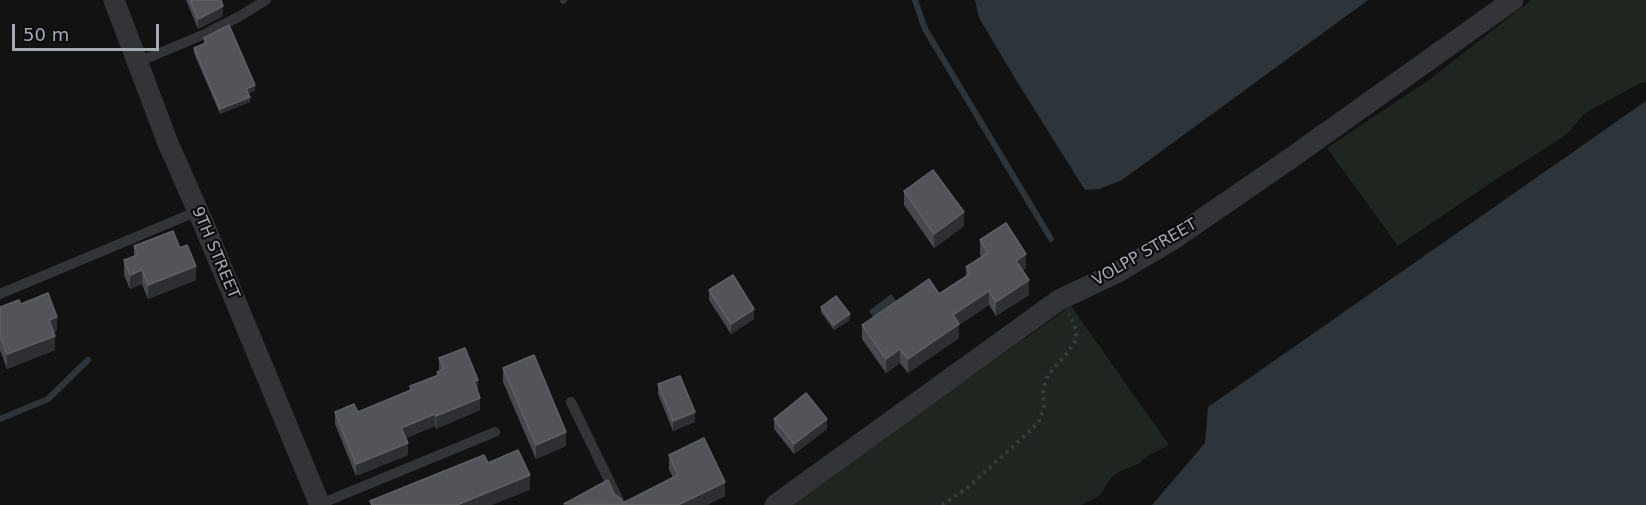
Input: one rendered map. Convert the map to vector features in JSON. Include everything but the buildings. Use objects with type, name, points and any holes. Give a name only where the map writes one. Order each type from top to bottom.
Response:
[{"type":"street","name":"9TH STREET","points":[[114,0],[168,143],[320,505]]},
{"type":"street","name":"VOLPP STREET","points":[[775,505],[1059,300],[1118,272],[1172,240],[1514,0]]},
{"type":"lane","points":[[138,62],[205,34],[266,0]]},
{"type":"lane","points":[[0,294],[198,211]]},
{"type":"lane","points":[[571,402],[621,505]]},
{"type":"lane","points":[[320,505],[495,432]]},
{"type":"path","points":[[942,505],[966,489],[1039,421],[1044,406],[1044,390],[1048,375],[1076,340],[1076,329],[1059,300]]},
{"type":"shaded area","points":[[975,0],[1368,0],[1122,180],[1099,189],[1085,190],[979,18]]},
{"type":"shaded area","points":[[1531,0],[1646,0],[1646,82],[1638,84],[1584,114],[1567,134],[1398,246],[1327,148],[1433,77]]},
{"type":"shaded area","points":[[1646,101],[1646,505],[1152,505],[1205,443],[1208,407]]},
{"type":"shaded area","points":[[891,294],[898,303],[875,320],[869,311]]},
{"type":"shaded area","points":[[1071,306],[1169,445],[1149,455],[1138,464],[1120,471],[1111,478],[1099,496],[1081,505],[789,505]]},
{"type":"waterway","points":[[915,0],[925,29],[1051,239]]},
{"type":"waterway","points":[[0,419],[48,399],[88,360]]}]
